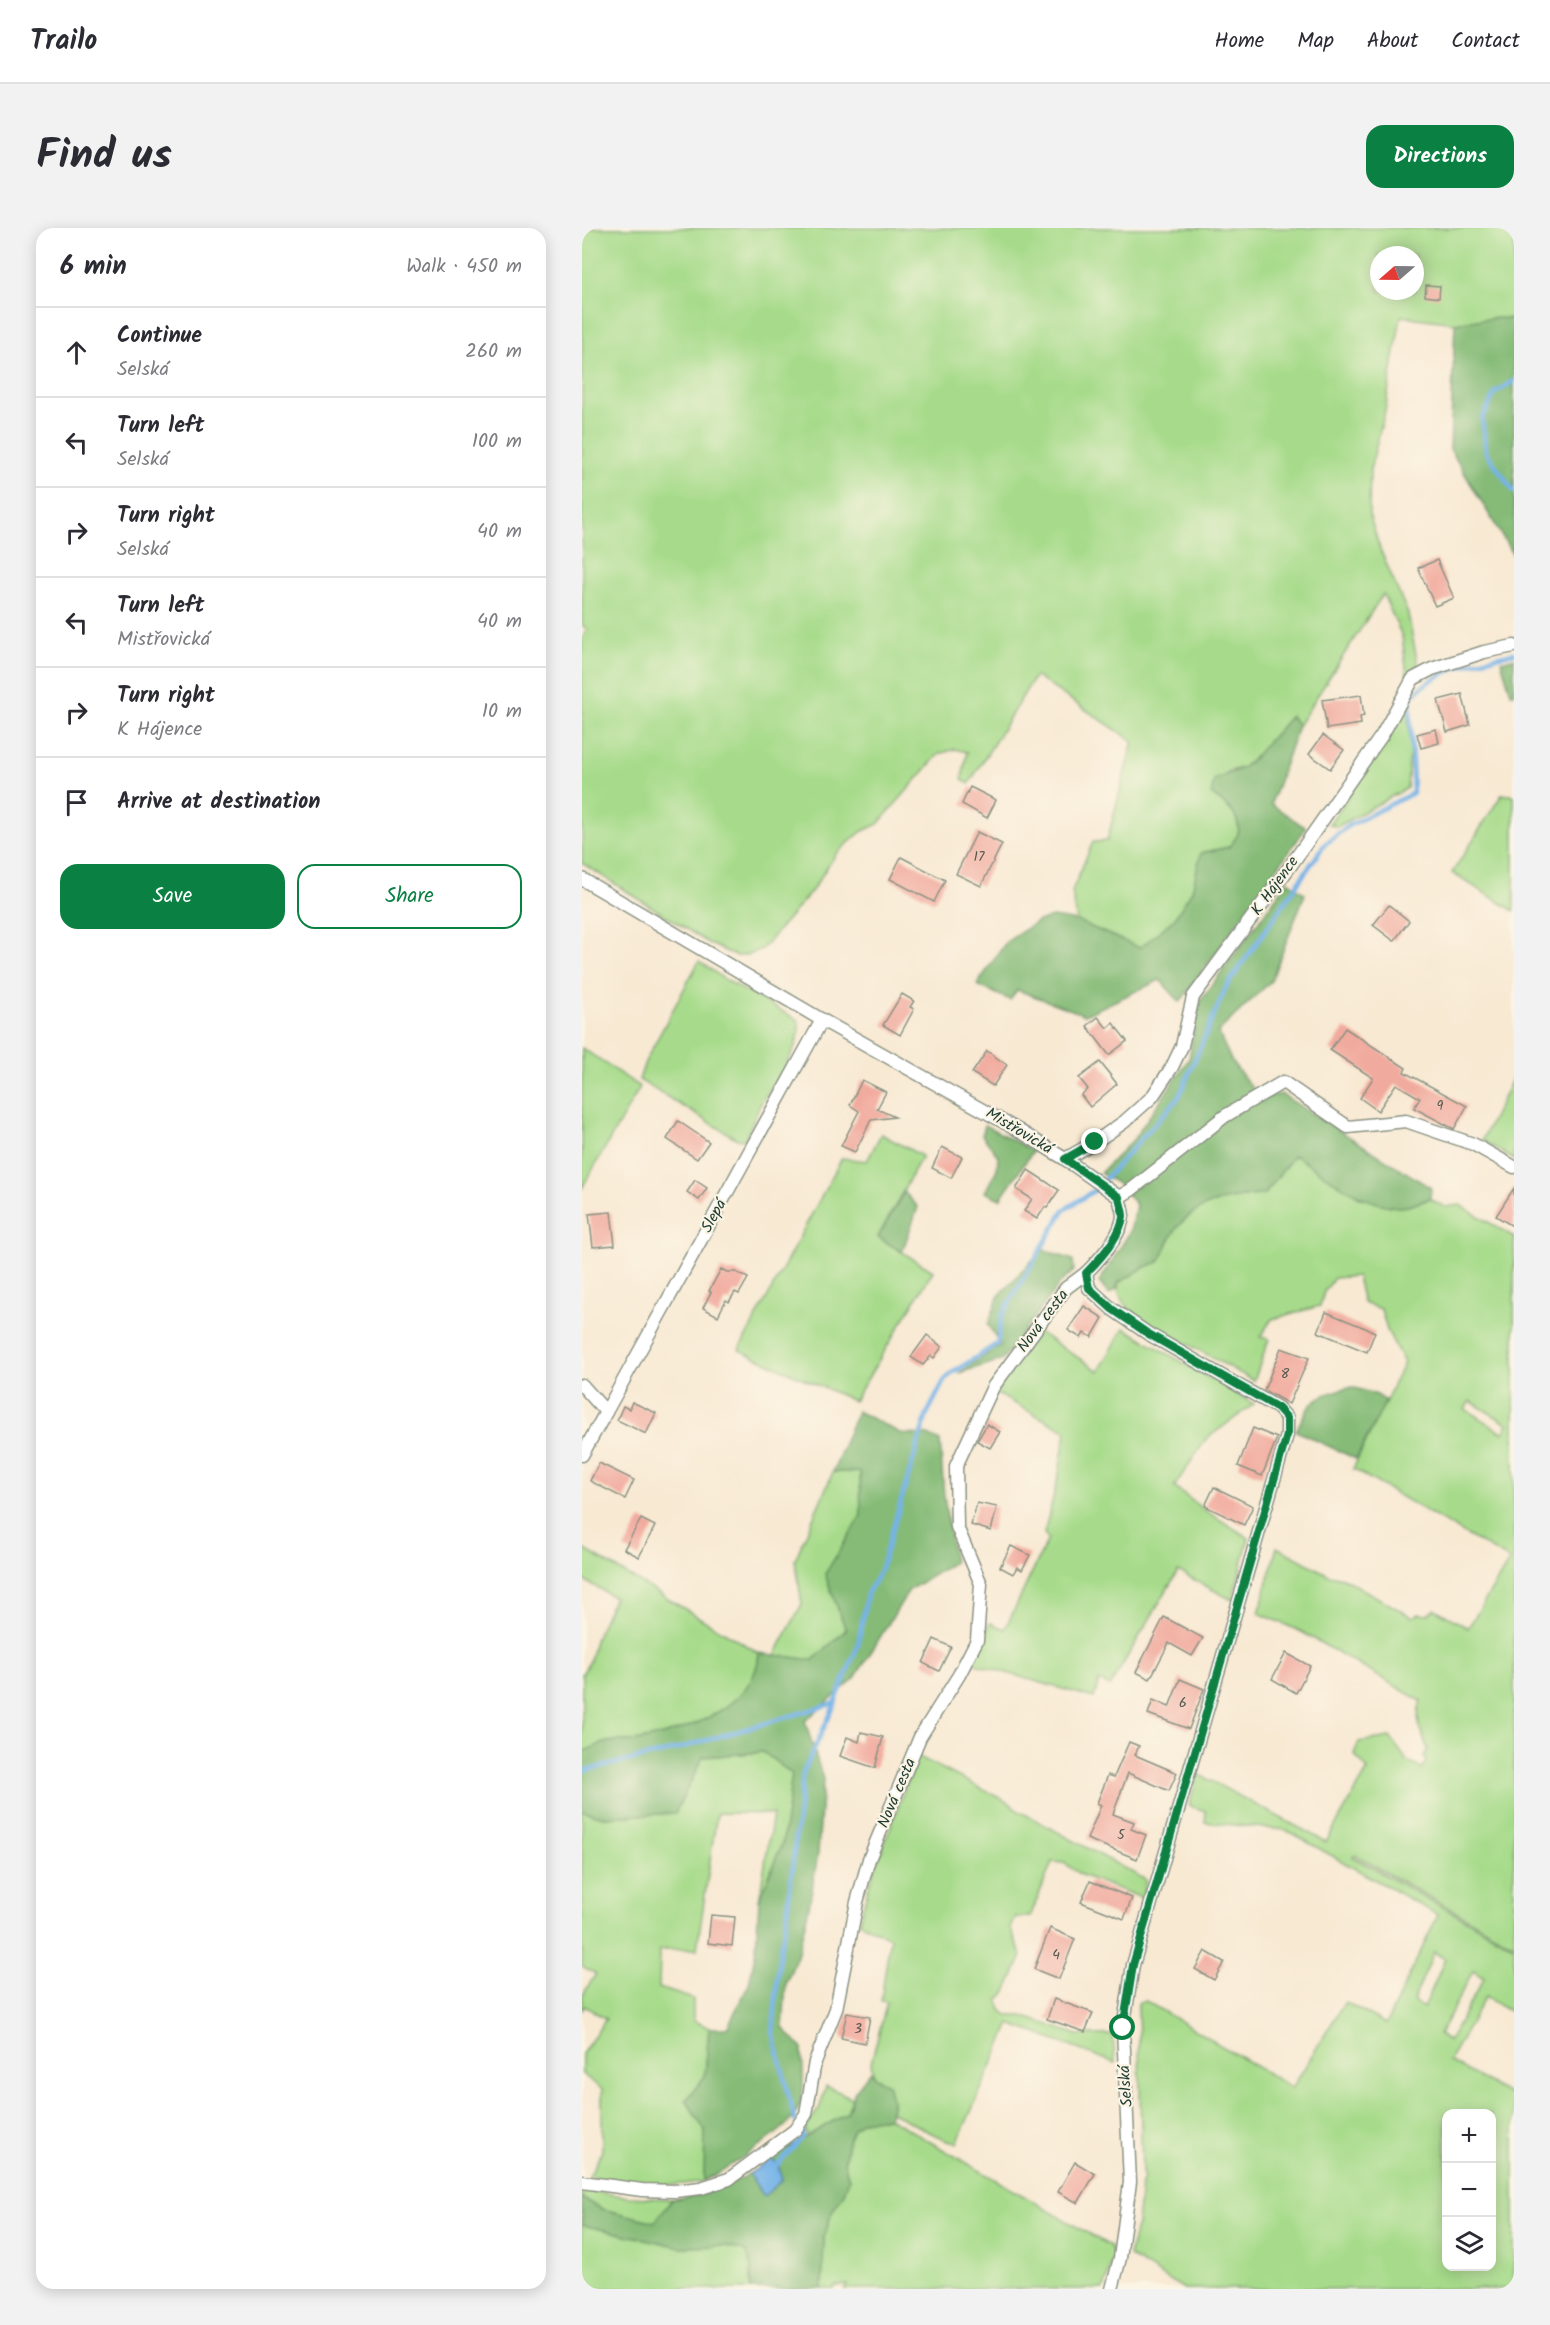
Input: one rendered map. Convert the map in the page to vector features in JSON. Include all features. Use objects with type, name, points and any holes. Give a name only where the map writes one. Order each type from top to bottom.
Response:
[{"type":"street","name":"K Hájence","points":[[1065,1159],[1124,1122],[1152,1096],[1172,1067],[1182,1046],[1193,997],[1291,865],[1369,754],[1413,679],[1432,669],[1484,652],[1514,646]]},
{"type":"street","name":"Mistřovická","points":[[582,879],[822,1020],[961,1097],[1065,1159],[1119,1197]]},
{"type":"street","name":"Slepá","points":[[582,1455],[822,1020]]},
{"type":"street","points":[[1086,1273],[1101,1258],[1115,1237],[1123,1216],[1119,1197],[1225,1116],[1283,1082],[1348,1127],[1406,1121],[1473,1144],[1514,1167]]},
{"type":"street","name":"Nová cesta","points":[[582,2182],[642,2190],[675,2191],[701,2188],[729,2179],[795,2130],[807,2114],[815,2062],[836,2009],[857,1902],[869,1859],[920,1737],[959,1675],[977,1640],[981,1584],[957,1527],[956,1466],[993,1387],[1066,1288],[1086,1273]]},
{"type":"street","name":"Selská","points":[[1086,1273],[1089,1288],[1112,1309],[1147,1333],[1278,1408],[1287,1418],[1287,1435],[1281,1457],[1133,1965],[1123,2028],[1130,2182],[1123,2238],[1112,2289]]},
{"type":"street","points":[[582,1384],[606,1412]]},
{"type":"green space","points":[[582,228],[1514,228],[1514,319],[1494,318],[1455,323],[1401,316],[1385,411],[1370,470],[1369,514],[1380,549],[1408,614],[1418,665],[1407,675],[1402,636],[1383,594],[1298,726],[1291,716],[1253,759],[1242,768],[1229,771],[1211,794],[1235,815],[1239,827],[1237,836],[1229,847],[1201,853],[1192,891],[1174,919],[1140,948],[1077,921],[1072,891],[1093,842],[1107,841],[1133,741],[1035,676],[969,784],[962,779],[967,752],[955,749],[939,754],[878,824],[861,832],[836,854],[811,892],[762,949],[748,955],[736,956],[710,944],[582,863],[582,639],[587,629],[582,625]]},
{"type":"green space","points":[[1494,318],[1514,319],[1514,556],[1450,449],[1455,323]]},
{"type":"green space","points":[[1514,658],[1514,694],[1511,693],[1501,661]]},
{"type":"green space","points":[[1407,698],[1410,749],[1407,788],[1337,827],[1329,824],[1389,737]]},
{"type":"green space","points":[[1291,716],[1298,726],[1271,804],[1306,828],[1180,1002],[1160,980],[1085,1015],[1017,990],[1010,1000],[977,985],[1006,942],[1038,921],[1053,917],[1077,921],[1140,948],[1174,919],[1192,891],[1201,853],[1229,847],[1238,834],[1239,827],[1235,815],[1211,794],[1214,780],[1242,768],[1253,759]]},
{"type":"green space","points":[[1502,794],[1514,796],[1514,911],[1452,873]]},
{"type":"green space","points":[[1288,881],[1305,894],[1271,981],[1218,1032],[1232,1062],[1260,1098],[1281,1094],[1431,1188],[1430,1199],[1402,1207],[1384,1205],[1356,1195],[1294,1155],[1265,1194],[1216,1202],[1185,1219],[1171,1237],[1159,1262],[1145,1267],[1118,1283],[1117,1289],[1108,1294],[1099,1282],[1130,1232],[1136,1205],[1120,1185],[1100,1173],[1133,1140],[1189,1059],[1198,1004]]},
{"type":"green space","points":[[699,961],[724,979],[798,1020],[799,1030],[793,1052],[760,1105],[744,1140],[737,1139],[639,1080],[645,1062]]},
{"type":"green space","points":[[582,1048],[640,1087],[582,1188]]},
{"type":"green space","points":[[1514,1076],[1514,1160],[1482,1140]]},
{"type":"green space","points":[[985,1125],[1033,1151],[1000,1199],[985,1192],[997,1169],[998,1156],[982,1135]]},
{"type":"green space","points":[[881,1134],[922,1156],[878,1237],[933,1271],[854,1401],[739,1350],[842,1158],[867,1161]]},
{"type":"green space","points":[[1294,1155],[1361,1198],[1409,1206],[1430,1199],[1445,1207],[1460,1205],[1514,1237],[1514,1945],[1355,1855],[1353,1857],[1514,1947],[1514,2014],[1485,1997],[1449,2061],[1514,2097],[1514,2289],[1184,2289],[1129,2256],[1137,2224],[1141,2185],[1144,2178],[1138,2003],[1146,2001],[1292,2088],[1345,2002],[1386,2024],[1438,1915],[1286,1830],[1205,1822],[1206,1811],[1189,1806],[1198,1774],[1326,1842],[1368,1770],[1354,1754],[1359,1742],[1390,1737],[1408,1762],[1422,1769],[1426,1762],[1424,1756],[1428,1749],[1418,1719],[1421,1701],[1302,1632],[1259,1613],[1277,1547],[1329,1575],[1343,1578],[1412,1617],[1419,1614],[1427,1615],[1435,1609],[1468,1628],[1510,1560],[1353,1469],[1404,1363],[1387,1330],[1381,1309],[1363,1303],[1357,1276],[1334,1278],[1324,1292],[1320,1306],[1272,1319],[1260,1337],[1269,1339],[1254,1381],[1139,1317],[1124,1303],[1119,1294],[1118,1283],[1145,1267],[1159,1262],[1171,1236],[1185,1219],[1205,1206],[1240,1197],[1265,1194]],"holes":[[[1470,1401],[1508,1424],[1503,1433],[1465,1409]],[[1434,1952],[1445,1959],[1424,2008],[1413,2001]],[[1473,1971],[1484,1978],[1449,2041],[1439,2035]]]},
{"type":"green space","points":[[904,1192],[918,1207],[902,1252],[878,1237]]},
{"type":"green space","points":[[1042,1249],[1073,1260],[1074,1271],[1061,1282],[1002,1360],[959,1373],[1001,1345],[988,1325],[998,1297]]},
{"type":"green space","points":[[1124,1328],[1254,1404],[1206,1439],[1174,1487],[1203,1509],[1249,1538],[1232,1600],[1178,1571],[1110,1686],[1099,1681],[1094,1698],[972,1663],[990,1623],[1005,1629],[1048,1539],[1044,1533],[1058,1479],[1066,1431],[995,1393],[1038,1332],[1099,1371]]},
{"type":"green space","points":[[1352,1387],[1377,1395],[1386,1401],[1356,1459],[1296,1431],[1306,1411],[1316,1400]]},
{"type":"green space","points":[[857,1411],[902,1434],[928,1435],[940,1441],[944,1496],[954,1562],[909,1590],[855,1678],[805,1721],[823,1779],[818,1853],[809,1907],[797,1956],[786,1983],[783,2028],[802,2049],[802,2098],[796,2113],[780,2131],[704,2181],[705,2131],[686,2100],[705,2076],[709,2028],[727,2028],[749,1984],[756,1949],[759,1901],[783,1841],[792,1774],[763,1752],[703,1757],[675,1813],[604,1817],[582,1811],[582,1752],[608,1742],[641,1740],[697,1723],[732,1702],[746,1688],[755,1672],[759,1653],[813,1660],[846,1630],[825,1574],[861,1516],[860,1472],[833,1472]]},
{"type":"green space","points":[[833,1472],[860,1472],[861,1516],[825,1574],[846,1630],[813,1660],[775,1655],[802,1604],[795,1560]]},
{"type":"green space","points":[[582,1548],[759,1653],[755,1672],[746,1688],[732,1702],[697,1723],[641,1740],[608,1742],[582,1752],[582,1674],[590,1661],[595,1640],[614,1597],[582,1579]]},
{"type":"green space","points":[[763,1752],[792,1774],[783,1841],[759,1901],[773,1814],[717,1813],[697,1949],[660,1950],[659,1988],[693,1999],[693,2020],[709,2028],[705,2077],[686,2100],[705,2131],[704,2181],[675,2185],[646,2185],[589,2177],[602,2151],[602,2089],[582,2074],[582,2054],[606,2019],[585,2006],[582,2010],[582,1996],[596,1974],[582,1966],[582,1811],[604,1817],[675,1813],[703,1757]]},
{"type":"green space","points":[[917,1756],[1010,1803],[1017,1810],[1146,1880],[1142,1898],[1081,1875],[1064,1863],[1052,1862],[1030,1917],[1016,1917],[1010,1928],[1022,1956],[1006,1992],[998,2000],[1001,2010],[1008,2016],[1022,2016],[1078,2035],[1113,2035],[1115,2063],[1010,2024],[957,2143],[947,2141],[891,2112],[893,2099],[874,2077],[871,2063],[887,2002],[881,2001],[890,1938],[859,1922],[869,1885]]},
{"type":"green space","points":[[871,2071],[874,2077],[888,2084],[892,2109],[889,2118],[861,2121],[853,2129],[848,2141],[844,2163],[849,2179],[844,2193],[832,2212],[824,2237],[822,2289],[751,2289],[751,2268],[747,2252],[725,2246],[681,2247],[582,2225],[582,2198],[602,2209],[655,2222],[672,2199],[702,2195],[749,2175],[764,2195],[782,2180],[778,2164],[770,2158],[847,2113],[855,2091]]},
{"type":"green space","points":[[826,2086],[852,2098],[847,2113],[808,2136],[804,2130],[820,2107]]},
{"type":"green space","points":[[889,2118],[1110,2246],[1114,2255],[1104,2289],[845,2289],[848,2285],[836,2286],[834,2289],[822,2289],[824,2237],[832,2212],[844,2193],[849,2179],[844,2163],[848,2141],[853,2129],[861,2121]]},
{"type":"green space","points":[[582,2190],[629,2197],[672,2199],[655,2222],[602,2209],[582,2198]]},
{"type":"green space","points":[[582,2225],[681,2247],[725,2246],[748,2252],[751,2289],[582,2289]]},
{"type":"water","points":[[770,2158],[778,2164],[782,2180],[764,2196],[749,2175]]},
{"type":"building","points":[[1426,285],[1440,286],[1439,298],[1425,296]]},
{"type":"building","points":[[1437,560],[1454,598],[1435,606],[1418,568]]},
{"type":"building","points":[[1462,694],[1470,725],[1447,732],[1438,700]]},
{"type":"building","points":[[1361,695],[1364,716],[1360,717],[1361,724],[1327,729],[1322,700]]},
{"type":"building","points":[[1436,729],[1439,743],[1421,748],[1417,734]]},
{"type":"building","points":[[1323,735],[1344,750],[1330,769],[1309,754]]},
{"type":"building","points":[[970,787],[996,800],[987,818],[962,804]]},
{"type":"building","points":[[977,832],[1002,844],[981,886],[956,874]]},
{"type":"building","points":[[901,857],[945,880],[934,902],[890,879]]},
{"type":"building","points":[[1389,905],[1409,921],[1394,941],[1373,925]]},
{"type":"building","points":[[902,994],[914,1001],[910,1007],[914,1009],[900,1035],[883,1025]]},
{"type":"building","points":[[1098,1017],[1107,1028],[1113,1023],[1127,1041],[1109,1055],[1087,1026]]},
{"type":"building","points":[[1345,1028],[1406,1068],[1404,1072],[1467,1106],[1454,1129],[1414,1108],[1420,1098],[1396,1084],[1378,1111],[1360,1098],[1373,1078],[1330,1050]]},
{"type":"building","points":[[987,1051],[1007,1065],[993,1086],[972,1073]]},
{"type":"building","points":[[1100,1062],[1117,1084],[1090,1107],[1081,1095],[1088,1089],[1079,1078]]},
{"type":"building","points":[[862,1080],[886,1092],[877,1109],[895,1117],[871,1120],[855,1152],[841,1146],[859,1111],[850,1105]]},
{"type":"building","points":[[678,1121],[709,1142],[697,1159],[667,1139]]},
{"type":"building","points":[[942,1147],[962,1157],[951,1178],[932,1168]]},
{"type":"building","points":[[1028,1170],[1059,1190],[1037,1219],[1024,1211],[1032,1199],[1016,1189]]},
{"type":"building","points":[[695,1180],[707,1188],[699,1200],[687,1192]]},
{"type":"building","points":[[1514,1188],[1514,1227],[1496,1216]]},
{"type":"building","points":[[611,1212],[615,1245],[593,1247],[589,1214]]},
{"type":"building","points":[[721,1269],[736,1272],[748,1278],[739,1294],[735,1292],[729,1302],[726,1300],[718,1316],[703,1308]]},
{"type":"building","points":[[1084,1306],[1103,1318],[1092,1337],[1084,1333],[1081,1338],[1068,1330]]},
{"type":"building","points":[[1326,1312],[1375,1332],[1367,1352],[1318,1332]]},
{"type":"building","points":[[927,1335],[942,1347],[934,1358],[931,1356],[923,1365],[911,1357]]},
{"type":"building","points":[[1281,1348],[1309,1358],[1289,1404],[1264,1390]]},
{"type":"building","points":[[632,1402],[656,1413],[646,1434],[617,1420],[623,1406],[629,1409]]},
{"type":"building","points":[[987,1424],[1000,1432],[990,1448],[977,1441]]},
{"type":"building","points":[[1253,1428],[1277,1438],[1262,1476],[1238,1466]]},
{"type":"building","points":[[599,1463],[634,1480],[625,1499],[590,1481]]},
{"type":"building","points":[[1214,1487],[1253,1506],[1244,1525],[1205,1506]]},
{"type":"building","points":[[977,1503],[997,1507],[991,1531],[971,1525]]},
{"type":"building","points":[[641,1519],[655,1526],[639,1557],[624,1549]]},
{"type":"building","points":[[1011,1546],[1030,1555],[1022,1570],[1017,1567],[1013,1574],[1000,1567]]},
{"type":"building","points":[[1164,1617],[1203,1638],[1192,1656],[1169,1643],[1150,1679],[1136,1672]]},
{"type":"building","points":[[934,1639],[951,1647],[939,1671],[923,1663]]},
{"type":"building","points":[[1286,1653],[1310,1666],[1296,1693],[1272,1679]]},
{"type":"building","points":[[1180,1679],[1204,1689],[1189,1729],[1148,1714],[1153,1700],[1169,1707]]},
{"type":"building","points":[[861,1732],[883,1737],[875,1768],[840,1756],[847,1737],[859,1742]]},
{"type":"building","points":[[1129,1742],[1139,1746],[1135,1755],[1177,1773],[1169,1791],[1128,1773],[1113,1814],[1134,1822],[1131,1829],[1146,1835],[1137,1859],[1087,1839],[1101,1805],[1097,1803],[1108,1775],[1114,1777]]},
{"type":"building","points":[[1090,1881],[1132,1898],[1124,1919],[1081,1902]]},
{"type":"building","points":[[711,1915],[735,1917],[732,1946],[708,1943]]},
{"type":"building","points":[[1050,1928],[1075,1939],[1059,1979],[1034,1969]]},
{"type":"building","points":[[1205,1951],[1224,1962],[1214,1980],[1195,1969]]},
{"type":"building","points":[[1054,1999],[1093,2013],[1085,2032],[1047,2019]]},
{"type":"building","points":[[847,2013],[870,2017],[865,2043],[841,2038]]},
{"type":"building","points":[[1075,2162],[1095,2174],[1078,2203],[1058,2192]]},
{"type":"waterway","points":[[1514,381],[1495,393],[1482,419],[1486,452],[1514,492]]},
{"type":"waterway","points":[[582,1771],[663,1753],[835,1703],[858,1645],[867,1594],[880,1571],[927,1414],[944,1381],[952,1373],[997,1344],[1002,1315],[1064,1210],[1095,1190],[1179,1097],[1226,987],[1325,844],[1348,826],[1413,793],[1410,698],[1433,679],[1458,667],[1514,653]]},
{"type":"waterway","points":[[795,2121],[773,2032],[780,1948],[786,1923],[803,1773],[835,1704]]},
{"type":"waterway","points":[[778,2164],[803,2137],[802,2132]]},
{"type":"route","points":[[1095,1142],[1065,1159],[1119,1197],[1123,1216],[1115,1237],[1101,1258],[1086,1273],[1089,1288],[1112,1309],[1147,1333],[1278,1408],[1287,1418],[1287,1435],[1235,1622],[1133,1965],[1123,2028]]}]
